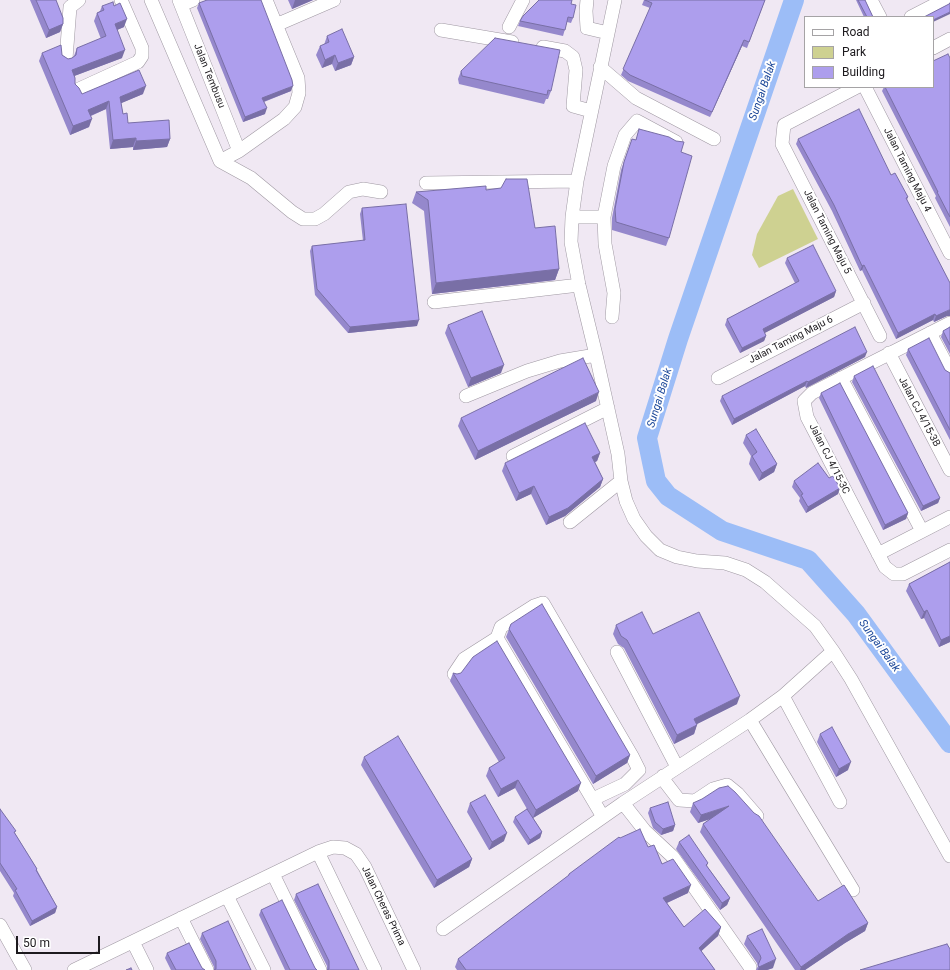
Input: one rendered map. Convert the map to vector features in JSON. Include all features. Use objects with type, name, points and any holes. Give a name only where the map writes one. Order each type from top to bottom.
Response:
[{"type":"street","points":[[66,59],[70,7],[79,0]]},
{"type":"street","points":[[79,89],[138,62],[142,56],[142,48],[121,0]]},
{"type":"street","points":[[151,0],[220,161],[251,178],[292,212],[303,219],[315,219],[324,214],[350,192],[363,189],[381,192]]},
{"type":"street","points":[[180,3],[194,0]]},
{"type":"street","points":[[220,161],[239,151],[284,119],[295,107],[299,93],[298,78],[266,0]]},
{"type":"street","points":[[276,25],[334,0]]},
{"type":"street","points":[[509,28],[523,0]]},
{"type":"street","points":[[587,0],[587,28],[608,33]]},
{"type":"street","points":[[614,0],[577,181],[572,217],[571,242],[579,285],[618,454],[621,481],[626,502],[634,519],[646,536],[660,550],[677,557],[697,561],[725,563],[746,570],[765,582],[797,609],[814,626],[834,651],[950,856]]},
{"type":"street","points":[[871,0],[879,16]]},
{"type":"street","points":[[913,16],[944,0]]},
{"type":"street","name":"Jalan Tembusu","points":[[180,3],[239,151]]},
{"type":"street","points":[[441,30],[565,51],[573,57],[576,70],[573,106],[591,111]]},
{"type":"street","points":[[934,47],[950,39]]},
{"type":"street","points":[[600,68],[636,98],[714,139]]},
{"type":"street","name":"Jalan Taming Maju 5","points":[[855,88],[784,125],[782,144],[880,336]]},
{"type":"street","name":"Jalan Taming Maju 4","points":[[866,88],[950,253]]},
{"type":"street","points":[[612,317],[614,293],[606,244],[604,217],[614,166],[625,135],[636,121],[676,142]]},
{"type":"street","points":[[426,183],[577,181]]},
{"type":"street","points":[[572,217],[604,217]]},
{"type":"street","points":[[434,302],[579,285]]},
{"type":"street","name":"Jalan Taming Maju 6","points":[[718,378],[864,303]]},
{"type":"street","name":"Jalan CJ 4/15-3C","points":[[950,323],[812,393],[804,401],[807,417],[885,567],[894,574],[903,574],[950,550]]},
{"type":"street","points":[[930,333],[950,371]]},
{"type":"street","name":"Jalan CJ 4/15-3B","points":[[889,354],[950,470]]},
{"type":"street","points":[[466,396],[560,360],[596,355]]},
{"type":"street","points":[[841,378],[922,531]]},
{"type":"street","points":[[512,456],[608,408]]},
{"type":"street","points":[[570,522],[621,481]]},
{"type":"street","points":[[878,554],[950,516]]},
{"type":"street","points":[[454,674],[464,659],[497,638],[501,627],[534,606],[543,603],[639,770],[624,784],[593,799]]},
{"type":"street","points":[[497,638],[603,817]]},
{"type":"street","points":[[443,929],[623,803],[750,720],[783,696],[834,651]]},
{"type":"street","points":[[617,652],[677,767]]},
{"type":"street","points":[[783,696],[840,802]]},
{"type":"street","points":[[750,720],[853,890]]},
{"type":"street","points":[[664,776],[666,783],[679,800],[695,801],[713,789],[727,786],[738,794],[757,816]]},
{"type":"street","points":[[623,803],[645,831],[673,857],[750,967]]},
{"type":"street","name":"Jalan Cheras Prima","points":[[318,852],[333,847],[344,848],[356,854],[365,867],[414,970]]},
{"type":"street","points":[[74,970],[318,852],[375,970]]},
{"type":"street","points":[[273,874],[320,970]]},
{"type":"street","points":[[228,896],[264,970]]},
{"type":"street","points":[[181,918],[206,970]]},
{"type":"street","points":[[0,925],[25,970]]},
{"type":"street","points":[[133,942],[147,970]]},
{"type":"green space","points":[[793,189],[818,239],[759,268],[752,255],[757,234],[778,196]]},
{"type":"building","points":[[36,0],[56,0],[63,18],[63,24],[49,30]]},
{"type":"building","points":[[207,0],[261,0],[293,86],[262,98],[267,108],[245,117],[199,3]]},
{"type":"building","points":[[539,0],[572,0],[571,4],[576,5],[573,18],[568,17],[565,30],[520,21]]},
{"type":"building","points":[[645,0],[765,0],[749,42],[744,40],[712,112],[630,75],[623,69],[652,3]]},
{"type":"building","points":[[858,0],[865,0],[873,16],[866,16]]},
{"type":"building","points":[[113,2],[114,6],[120,3],[127,19],[115,24],[125,50],[72,70],[75,78],[75,84],[82,94],[139,70],[146,86],[120,97],[123,114],[127,113],[128,123],[169,120],[170,139],[136,141],[136,138],[113,140],[109,101],[88,110],[92,119],[73,126],[42,53],[61,45],[62,55],[68,59],[72,58],[76,55],[77,48],[106,36],[97,13],[104,10],[102,6]]},
{"type":"building","points":[[950,3],[950,12],[934,20],[934,16],[926,16]]},
{"type":"building","points":[[342,29],[354,57],[338,63],[335,55],[325,60],[320,46],[329,42],[327,36]]},
{"type":"building","points":[[495,38],[560,50],[551,91],[548,90],[547,95],[462,76],[461,71]]},
{"type":"building","points":[[948,54],[950,58],[950,217],[886,88],[934,88],[934,61]]},
{"type":"building","points":[[859,109],[891,175],[895,173],[908,197],[906,198],[950,283],[950,310],[936,316],[935,314],[898,333],[864,265],[862,266],[834,205],[798,139]]},
{"type":"building","points":[[639,129],[669,137],[676,141],[684,142],[681,152],[692,156],[669,238],[616,222],[615,209],[624,162],[632,139],[636,140]]},
{"type":"building","points":[[506,179],[527,179],[535,228],[555,226],[559,269],[436,283],[428,200],[416,192],[486,186],[486,190],[501,188]]},
{"type":"building","points":[[406,204],[419,320],[350,327],[317,289],[312,246],[365,240],[362,208]]},
{"type":"building","points":[[813,245],[836,291],[763,329],[766,336],[742,348],[727,319],[799,281],[787,258]]},
{"type":"building","points":[[482,311],[504,365],[471,378],[448,325]]},
{"type":"building","points":[[855,327],[867,352],[734,419],[722,396]]},
{"type":"building","points":[[950,327],[950,345],[943,331]]},
{"type":"building","points":[[929,338],[945,370],[950,373],[950,430],[908,349]]},
{"type":"building","points":[[583,358],[599,392],[478,451],[461,418]]},
{"type":"building","points":[[873,366],[940,498],[923,506],[854,376]]},
{"type":"building","points":[[840,383],[908,513],[885,525],[821,393]]},
{"type":"building","points":[[585,423],[600,453],[592,457],[603,479],[568,508],[549,517],[534,486],[519,493],[505,463]]},
{"type":"building","points":[[756,429],[777,464],[762,473],[752,456],[757,452],[746,435]]},
{"type":"building","points":[[818,463],[829,478],[833,476],[840,488],[808,507],[801,495],[803,494],[794,481]]},
{"type":"building","points":[[950,562],[950,636],[941,640],[927,610],[924,612],[909,584]]},
{"type":"building","points":[[542,604],[630,755],[596,776],[509,629],[511,624]]},
{"type":"building","points":[[642,612],[653,634],[699,612],[740,696],[694,719],[697,725],[677,735],[627,640],[621,636],[616,625]]},
{"type":"building","points":[[497,641],[581,783],[536,810],[518,780],[501,789],[489,768],[505,758],[453,673],[461,673],[473,657]]},
{"type":"building","points":[[832,727],[851,762],[839,769],[820,734]]},
{"type":"building","points":[[398,736],[472,859],[437,880],[364,757]]},
{"type":"building","points":[[728,786],[754,813],[759,816],[818,901],[844,885],[868,923],[848,934],[801,967],[703,824],[729,806],[701,815],[693,803],[719,788]]},
{"type":"building","points":[[485,795],[507,833],[492,842],[470,803]]},
{"type":"building","points":[[668,802],[675,825],[663,829],[655,822],[650,808]]},
{"type":"building","points":[[0,809],[16,831],[14,832],[37,869],[36,870],[57,907],[32,921],[15,890],[17,889],[0,863]]},
{"type":"building","points":[[527,809],[542,832],[530,840],[515,817]]},
{"type":"building","points":[[640,829],[648,847],[654,845],[662,864],[673,859],[691,885],[663,898],[684,927],[705,909],[721,927],[699,948],[715,970],[466,970],[458,959],[619,837],[620,838]]},
{"type":"building","points":[[689,835],[708,863],[706,865],[730,898],[722,903],[679,842]]},
{"type":"building","points":[[318,884],[359,970],[327,970],[329,969],[329,961],[296,894]]},
{"type":"building","points":[[282,900],[317,970],[290,970],[261,910]]},
{"type":"building","points":[[228,921],[251,970],[214,970],[216,969],[216,961],[202,933]]},
{"type":"building","points":[[762,929],[776,959],[759,967],[758,965],[761,958],[760,955],[747,936]]},
{"type":"building","points":[[189,943],[202,968],[205,970],[176,970],[167,953]]},
{"type":"building","points":[[947,944],[950,949],[950,970],[860,970]]},
{"type":"waterway","name":"Sungai Balak","points":[[794,0],[678,339],[647,438],[652,462],[656,481],[668,496],[722,531],[808,560],[856,614],[950,743]]}]
